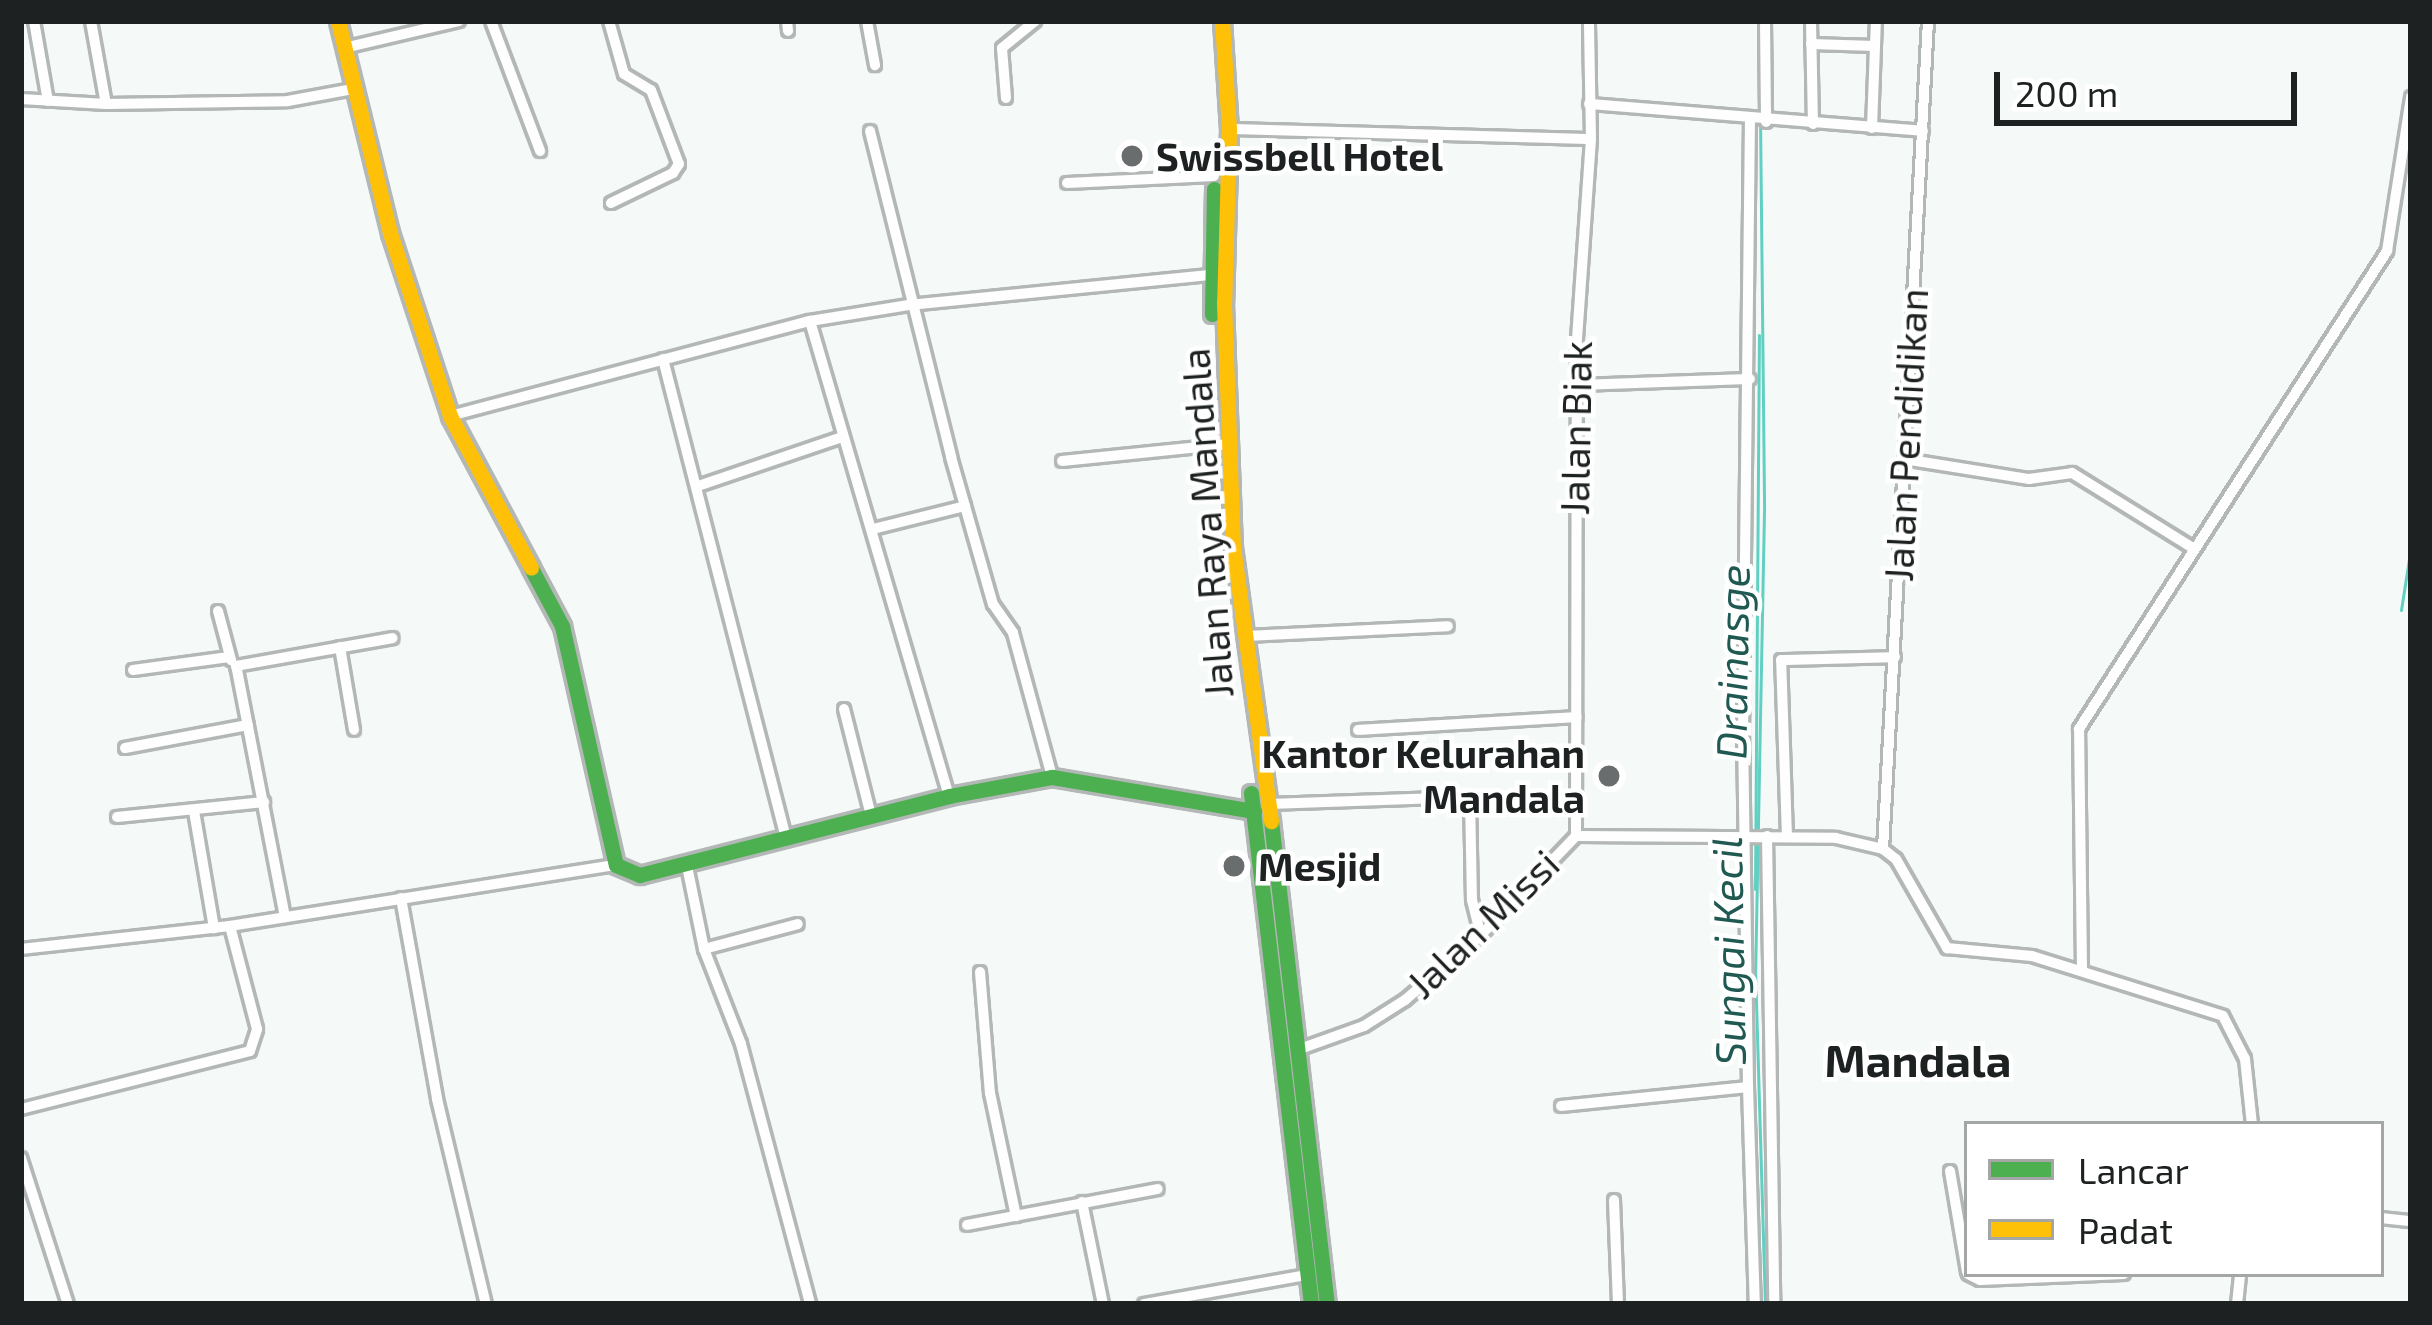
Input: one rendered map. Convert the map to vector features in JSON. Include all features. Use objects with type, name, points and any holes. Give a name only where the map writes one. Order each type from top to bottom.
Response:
[{"type":"main road","points":[[338,21],[401,272],[450,416],[555,604],[616,865],[646,876],[949,796],[1052,777],[1261,807]]},
{"type":"main road","name":"Jalan Raya Mandala","points":[[1209,21],[1214,176],[1210,275],[1222,445],[1311,1304]]},
{"type":"main road","name":"Jalan Raya Mandala","points":[[1222,21],[1229,129],[1222,445],[1226,613],[1297,1050],[1327,1304]]},
{"type":"street","points":[[34,21],[48,100]]},
{"type":"street","points":[[91,21],[106,104]]},
{"type":"street","points":[[344,48],[459,21]]},
{"type":"street","points":[[491,21],[540,151]]},
{"type":"street","points":[[609,21],[624,74],[651,90],[679,164],[673,173],[611,203]]},
{"type":"street","points":[[868,21],[875,65]]},
{"type":"street","points":[[1006,98],[1002,48],[1035,21]]},
{"type":"street","name":"Jalan Biak","points":[[1576,836],[1577,385],[1591,139],[1589,21]]},
{"type":"street","points":[[1765,21],[1750,379],[1755,836],[1774,1304]]},
{"type":"street","points":[[1811,21],[1813,124]]},
{"type":"street","points":[[1872,128],[1876,21]]},
{"type":"street","name":"Jalan Pendidikan","points":[[1883,849],[1928,21]]},
{"type":"street","points":[[1811,44],[1875,46]]},
{"type":"street","points":[[21,100],[106,104],[289,101],[353,88]]},
{"type":"street","points":[[2082,970],[2077,736],[2387,251],[2410,102]]},
{"type":"street","points":[[1589,104],[1758,121],[1923,130]]},
{"type":"street","points":[[1229,129],[1591,139]]},
{"type":"street","points":[[870,131],[909,305],[965,506],[993,604],[1013,633],[1052,777]]},
{"type":"street","points":[[1067,183],[1214,176]]},
{"type":"street","points":[[450,416],[810,321],[909,305],[1210,275]]},
{"type":"street","points":[[810,321],[949,796]]},
{"type":"street","points":[[663,359],[786,839]]},
{"type":"street","points":[[1577,385],[1750,379]]},
{"type":"street","points":[[698,486],[842,436]]},
{"type":"street","points":[[1062,461],[1222,445]]},
{"type":"street","points":[[1904,459],[2029,479],[2072,472],[2193,548]]},
{"type":"street","points":[[873,529],[965,506]]},
{"type":"street","points":[[218,611],[248,725],[285,917]]},
{"type":"street","points":[[1242,636],[1448,626]]},
{"type":"street","points":[[133,670],[233,662],[393,638]]},
{"type":"street","points":[[340,647],[355,730]]},
{"type":"street","points":[[1787,837],[1781,660],[1894,657]]},
{"type":"street","points":[[844,709],[871,816]]},
{"type":"street","points":[[1358,730],[1488,727],[1577,717]]},
{"type":"street","points":[[125,748],[248,725]]},
{"type":"street","points":[[1261,807],[1470,797],[1472,900],[1481,935]]},
{"type":"street","points":[[117,817],[264,802]]},
{"type":"street","points":[[194,811],[214,928]]},
{"type":"street","name":"Jalan Missi","points":[[1297,1050],[1381,1017],[1481,935],[1576,836],[1845,838],[1883,849]]},
{"type":"street","points":[[1754,1304],[1748,1087],[1755,836]]},
{"type":"street","points":[[1883,849],[1896,860],[1947,948],[2032,956],[2223,1016],[2245,1059],[2252,1121]]},
{"type":"street","points":[[21,949],[230,926],[616,865]]},
{"type":"street","points":[[687,866],[704,949],[741,1044],[810,1304]]},
{"type":"street","points":[[401,898],[437,1099],[486,1304]]},
{"type":"street","points":[[704,949],[797,924]]},
{"type":"street","points":[[21,1109],[250,1052],[257,1029],[230,926]]},
{"type":"street","points":[[980,973],[990,1093],[1016,1216]]},
{"type":"street","points":[[1561,1106],[1748,1087]]},
{"type":"street","points":[[21,1158],[68,1304]]},
{"type":"street","points":[[1950,1171],[1964,1255]]},
{"type":"street","points":[[967,1225],[1158,1189]]},
{"type":"street","points":[[1615,1201],[1618,1304]]},
{"type":"street","points":[[1082,1202],[1103,1304]]},
{"type":"street","points":[[1144,1304],[1308,1275]]},
{"type":"street","points":[[1974,1277],[2052,1277]]},
{"type":"waterway","name":"Drainasge","points":[[1759,21],[1764,511],[1755,968],[1765,1304]]},
{"type":"waterway","name":"Sungai Kecil","points":[[1755,889],[1759,335]]},
{"type":"waterway","name":"Sungai Kecil","points":[[2401,610],[2411,546]]},
{"type":"traffic: fast","points":[[1212,314],[1214,189]]},
{"type":"traffic: fast","points":[[531,568],[562,626],[616,865],[640,875],[949,796],[1052,777],[1254,811]]},
{"type":"traffic: fast","points":[[1251,793],[1311,1304]]},
{"type":"traffic: fast","points":[[1271,821],[1327,1304]]},
{"type":"traffic: slow","points":[[338,21],[390,233],[450,416],[531,568]]},
{"type":"traffic: slow","points":[[1222,21],[1229,129],[1224,303],[1233,547],[1271,821]]},
{"type":"place","name":"Swissbell Hotel","points":[[1132,156]]},
{"type":"place","name":"Kantor Kelurahan Mandala","points":[[1609,776]]},
{"type":"place","name":"Mesjid","points":[[1234,866]]},
{"type":"district","name":"Mandala","points":[[1918,1060]]}]
